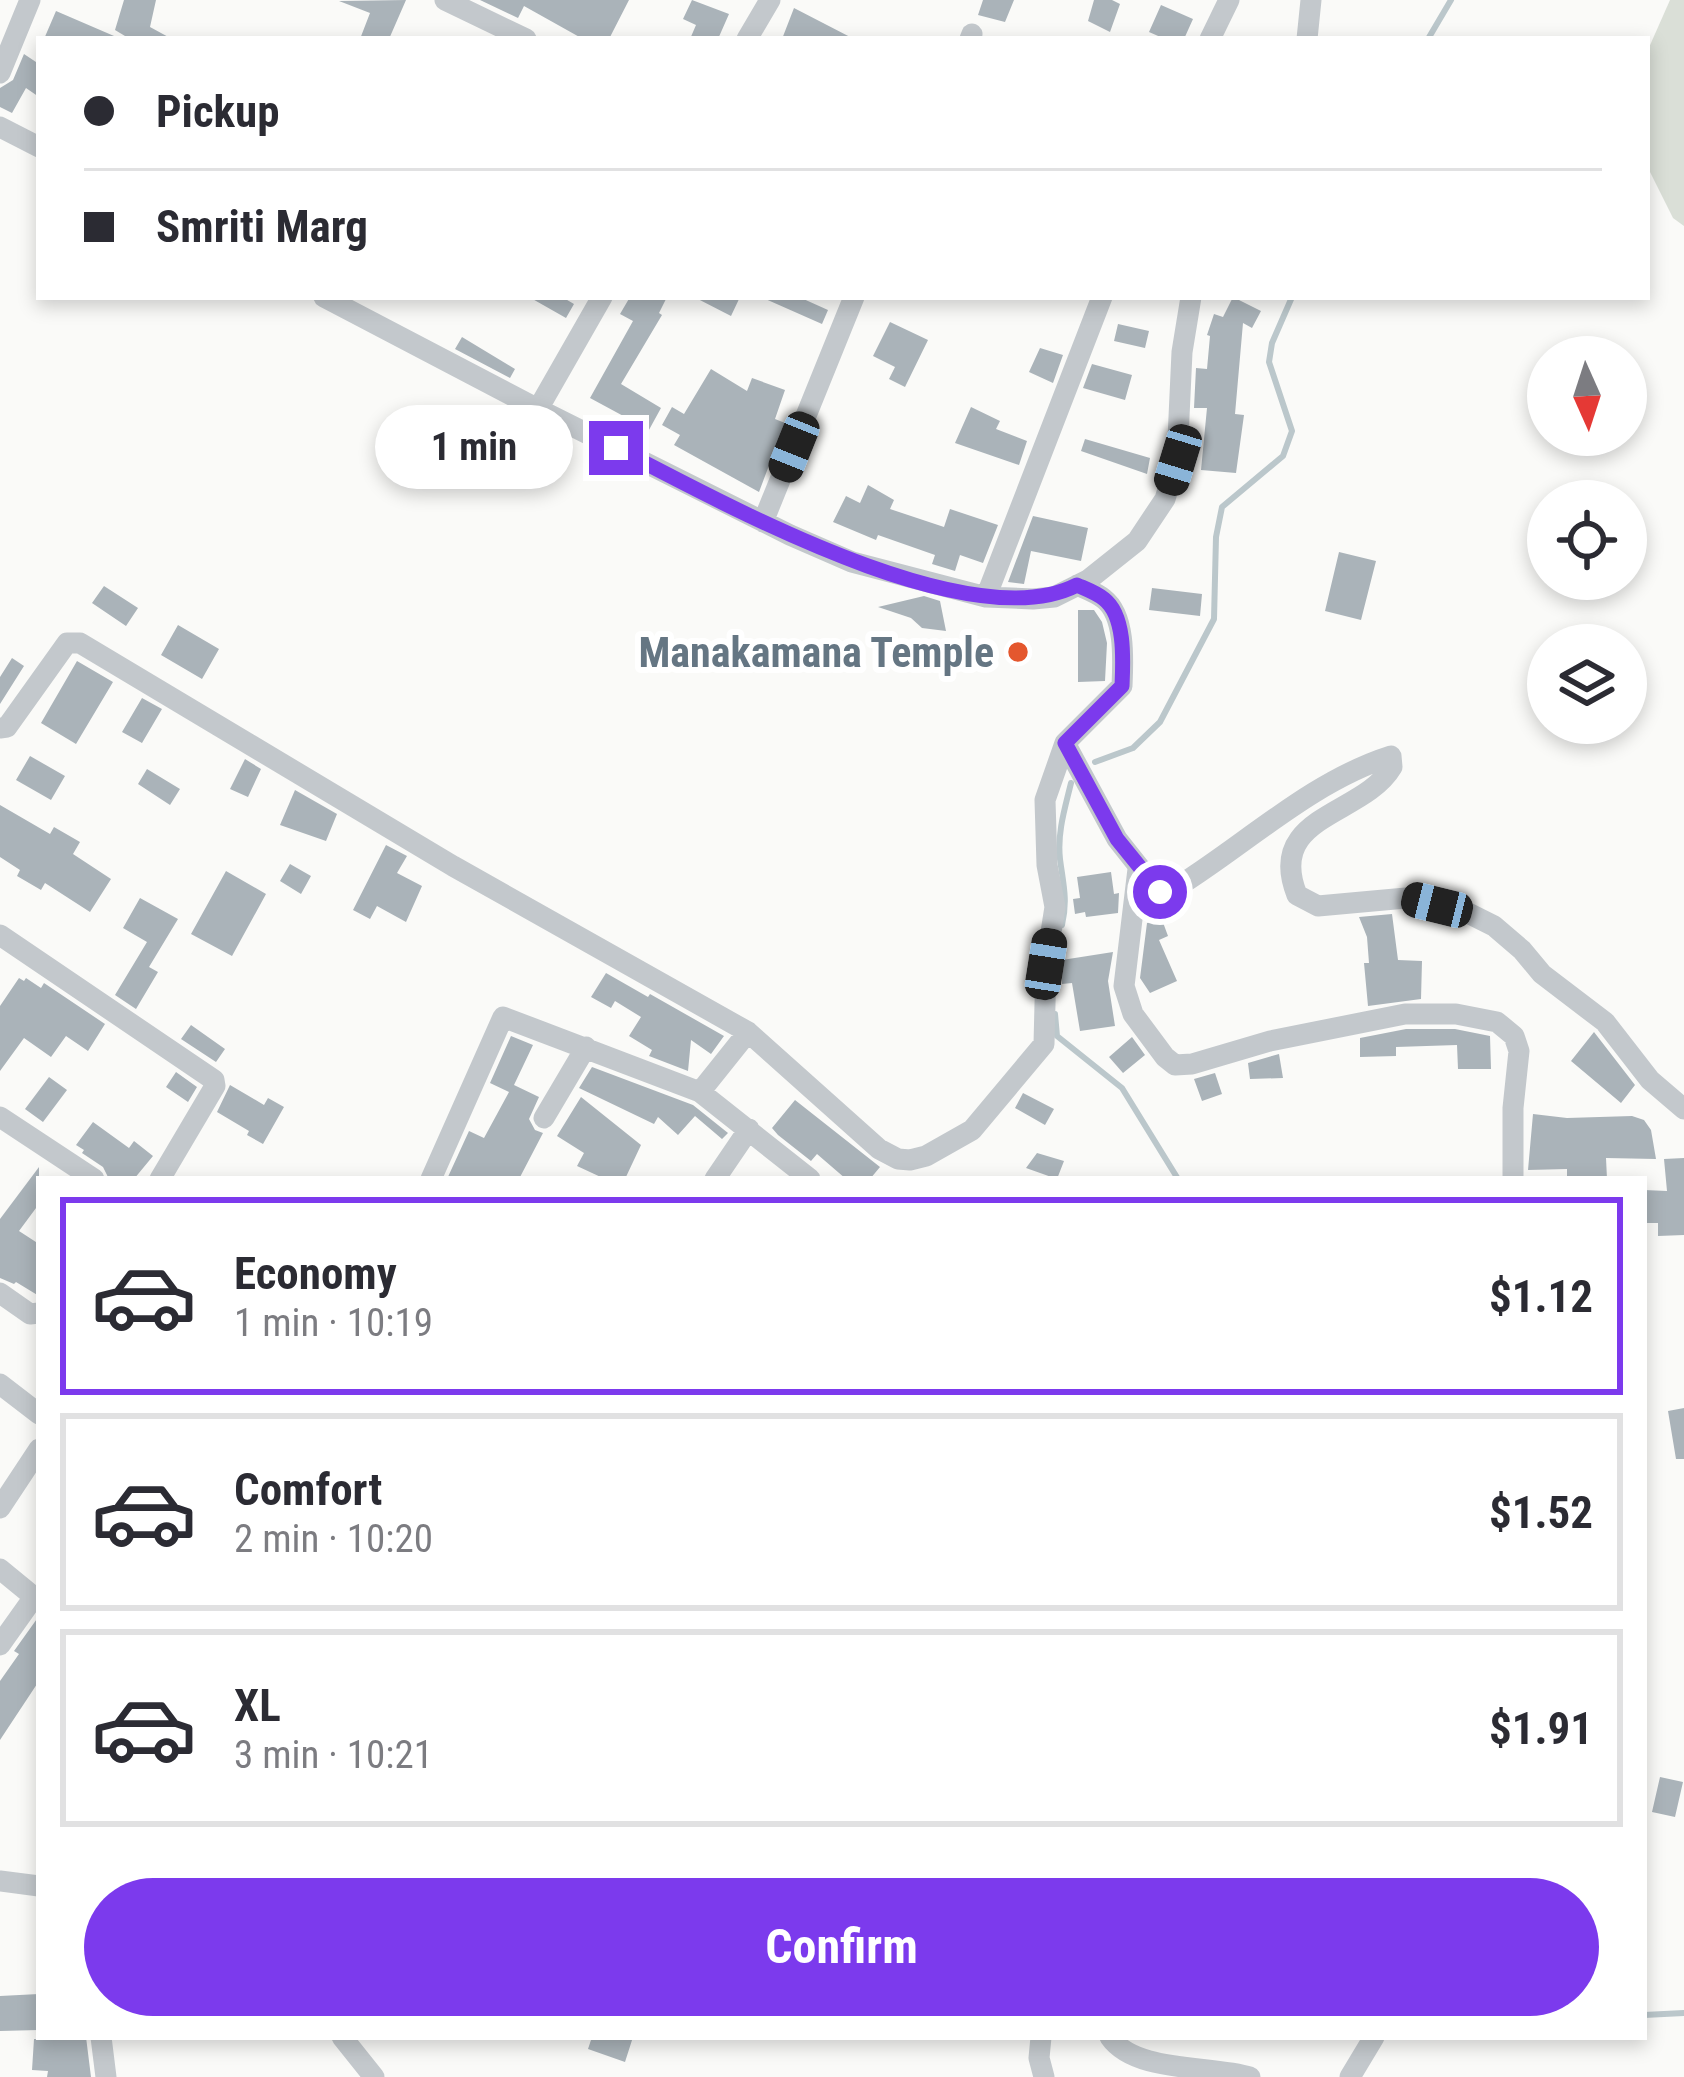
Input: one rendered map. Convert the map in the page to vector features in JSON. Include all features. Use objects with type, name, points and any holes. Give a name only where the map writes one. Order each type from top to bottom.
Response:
[{"type":"street","points":[[0,73],[30,0]]},
{"type":"street","points":[[446,0],[520,36]]},
{"type":"street","points":[[749,36],[770,0]]},
{"type":"street","points":[[1211,36],[1229,0]]},
{"type":"street","points":[[1307,36],[1311,0]]},
{"type":"street","points":[[0,127],[36,145]]},
{"type":"street","points":[[330,300],[763,522],[852,562],[986,597],[1054,597],[1077,585],[1137,541],[1166,499],[1178,460],[1182,352],[1191,300]]},
{"type":"street","points":[[538,410],[600,300]]},
{"type":"street","points":[[763,522],[853,300]]},
{"type":"street","points":[[986,597],[1101,300]]},
{"type":"street","points":[[0,728],[7,727],[67,643],[80,643],[452,866],[748,1032],[887,1155],[910,1160],[972,1130],[1044,1044],[1046,964],[1055,907],[1047,865],[1045,800],[1065,743],[1122,686],[1123,658],[1111,606],[1077,585]]},
{"type":"street","points":[[1065,743],[1094,800],[1138,868],[1160,892],[1169,892],[1330,783],[1391,756],[1392,767],[1377,786],[1325,815],[1299,839],[1291,858],[1297,895],[1318,906],[1406,898],[1468,913],[1494,926],[1542,974],[1605,1022],[1650,1080],[1684,1109]]},
{"type":"street","points":[[1138,868],[1124,986],[1133,1014],[1165,1057],[1175,1065],[1192,1064],[1270,1040],[1405,1014],[1456,1014],[1496,1022],[1514,1036],[1520,1051],[1513,1108],[1513,1176]]},
{"type":"street","points":[[0,935],[214,1080],[215,1086],[162,1176]]},
{"type":"street","points":[[432,1176],[503,1017],[700,1092],[806,1176]]},
{"type":"street","points":[[700,1092],[748,1032]]},
{"type":"street","points":[[544,1118],[586,1047]]},
{"type":"street","points":[[0,1117],[89,1176]]},
{"type":"street","points":[[718,1176],[749,1129]]},
{"type":"street","points":[[0,1293],[36,1313]]},
{"type":"street","points":[[0,1384],[36,1412]]},
{"type":"street","points":[[0,1508],[36,1454]]},
{"type":"street","points":[[0,1568],[36,1599],[0,1645]]},
{"type":"street","points":[[0,1881],[36,1886]]},
{"type":"street","points":[[101,2040],[106,2077]]},
{"type":"street","points":[[344,2040],[374,2077]]},
{"type":"street","points":[[1041,2040],[1044,2077]]},
{"type":"street","points":[[1112,2040],[1118,2048],[1142,2059],[1250,2077]]},
{"type":"street","points":[[1350,2077],[1372,2040]]},
{"type":"shaded area","points":[[1670,0],[1684,0],[1684,226],[1673,218],[1650,172],[1650,45]]},
{"type":"building","points":[[124,0],[156,0],[150,27],[166,36],[125,36],[115,30]]},
{"type":"building","points":[[406,0],[390,36],[361,36],[370,13],[339,1]]},
{"type":"building","points":[[480,0],[629,0],[611,36],[578,36],[524,6],[518,18]]},
{"type":"building","points":[[692,0],[729,14],[719,36],[691,36],[696,25],[683,19]]},
{"type":"building","points":[[983,0],[1014,0],[1005,22],[978,15]]},
{"type":"building","points":[[1094,0],[1120,4],[1110,32],[1088,21]]},
{"type":"building","points":[[1161,5],[1193,19],[1185,36],[1149,32]]},
{"type":"building","points":[[794,8],[848,36],[783,36]]},
{"type":"building","points":[[56,11],[114,36],[45,36]]},
{"type":"building","points":[[24,54],[36,62],[36,95],[26,88],[12,113],[0,107],[0,88],[13,80]]},
{"type":"building","points":[[534,300],[567,300],[574,304],[566,318]]},
{"type":"building","points":[[628,300],[666,300],[662,315],[621,384],[661,408],[644,439],[622,427],[627,418],[590,398],[633,321],[620,314]]},
{"type":"building","points":[[700,300],[739,300],[731,316]]},
{"type":"building","points":[[768,300],[806,300],[828,310],[822,324]]},
{"type":"building","points":[[1232,300],[1261,311],[1252,328],[1243,323],[1235,414],[1244,415],[1236,473],[1201,470],[1207,408],[1194,408],[1196,368],[1207,369],[1207,335],[1214,314],[1223,317]]},
{"type":"building","points":[[890,322],[928,340],[905,387],[889,379],[895,367],[873,356]]},
{"type":"building","points":[[1118,324],[1149,331],[1145,348],[1114,341]]},
{"type":"building","points":[[462,337],[515,369],[510,378],[455,349]]},
{"type":"building","points":[[1040,348],[1063,355],[1053,383],[1029,372]]},
{"type":"building","points":[[1092,364],[1132,375],[1125,400],[1083,388]]},
{"type":"building","points":[[711,369],[747,391],[752,378],[785,390],[775,419],[785,423],[759,492],[674,445],[680,435],[662,425],[672,407],[684,414]]},
{"type":"building","points":[[971,407],[1000,421],[996,429],[1027,441],[1019,465],[955,443]]},
{"type":"building","points":[[1085,439],[1150,458],[1147,474],[1081,451]]},
{"type":"building","points":[[868,485],[894,500],[890,509],[944,527],[950,509],[998,525],[983,563],[960,555],[955,571],[932,564],[935,555],[878,535],[876,540],[833,522],[846,496],[860,503]]},
{"type":"building","points":[[1033,516],[1088,528],[1081,561],[1031,551],[1024,584],[1008,582]]},
{"type":"building","points":[[1339,552],[1376,561],[1361,620],[1325,611]]},
{"type":"building","points":[[104,586],[138,608],[126,626],[92,603]]},
{"type":"building","points":[[1152,588],[1202,594],[1200,616],[1149,610]]},
{"type":"building","points":[[924,596],[940,601],[946,631],[922,628],[911,618],[878,607]]},
{"type":"building","points":[[1078,610],[1094,610],[1102,622],[1107,643],[1105,681],[1078,682]]},
{"type":"building","points":[[178,625],[219,649],[202,679],[161,655]]},
{"type":"building","points":[[12,658],[24,666],[0,704],[0,677]]},
{"type":"building","points":[[77,661],[113,682],[76,744],[41,723]]},
{"type":"building","points":[[142,698],[162,709],[142,743],[122,732]]},
{"type":"building","points":[[30,756],[65,776],[51,800],[16,780]]},
{"type":"building","points":[[245,759],[261,769],[248,797],[230,789]]},
{"type":"building","points":[[147,769],[180,789],[170,805],[138,784]]},
{"type":"building","points":[[295,790],[337,814],[326,841],[280,825]]},
{"type":"building","points":[[0,805],[50,834],[54,827],[80,842],[73,854],[111,879],[90,912],[45,883],[41,890],[17,876],[20,870],[0,857]]},
{"type":"building","points":[[386,845],[407,856],[397,873],[422,886],[406,922],[377,906],[370,919],[353,910]]},
{"type":"building","points":[[290,864],[311,876],[301,894],[280,881]]},
{"type":"building","points":[[226,871],[266,894],[232,956],[191,934]]},
{"type":"building","points":[[1111,872],[1114,894],[1119,893],[1118,913],[1075,914],[1073,899],[1080,898],[1077,877]]},
{"type":"building","points":[[140,898],[178,919],[149,967],[158,972],[136,1009],[115,995],[147,942],[123,928]]},
{"type":"building","points":[[1392,914],[1398,960],[1422,961],[1421,999],[1368,1006],[1367,937],[1359,917]]},
{"type":"building","points":[[1161,917],[1168,936],[1159,940],[1177,981],[1150,993],[1140,978],[1147,923]]},
{"type":"building","points":[[1113,952],[1108,981],[1115,1026],[1080,1031],[1072,983],[1062,984],[1062,960]]},
{"type":"building","points":[[606,973],[724,1036],[711,1054],[691,1040],[688,1071],[649,1056],[652,1050],[629,1036],[641,1017],[615,1001],[611,1008],[591,997]]},
{"type":"building","points":[[19,978],[41,988],[44,983],[105,1024],[88,1051],[66,1036],[51,1057],[24,1038],[0,1071],[0,1006]]},
{"type":"building","points":[[191,1025],[225,1049],[216,1062],[181,1039]]},
{"type":"building","points":[[1406,1029],[1455,1029],[1490,1036],[1491,1069],[1458,1069],[1457,1045],[1396,1047],[1396,1056],[1360,1057],[1360,1038]]},
{"type":"building","points":[[1594,1032],[1635,1085],[1621,1103],[1571,1061]]},
{"type":"building","points":[[511,1036],[533,1045],[514,1085],[539,1097],[529,1119],[543,1133],[521,1176],[448,1176],[469,1131],[484,1138],[509,1092],[490,1083]]},
{"type":"building","points":[[1132,1037],[1145,1055],[1123,1073],[1109,1057]]},
{"type":"building","points":[[1279,1054],[1283,1078],[1250,1079],[1248,1063]]},
{"type":"building","points":[[592,1067],[693,1105],[728,1133],[722,1139],[695,1116],[678,1135],[658,1117],[654,1124],[579,1088]]},
{"type":"building","points":[[176,1072],[197,1087],[188,1102],[166,1087]]},
{"type":"building","points":[[1215,1073],[1222,1094],[1202,1101],[1194,1079]]},
{"type":"building","points":[[49,1077],[67,1090],[43,1122],[25,1109]]},
{"type":"building","points":[[230,1085],[264,1105],[268,1098],[284,1107],[263,1144],[217,1112]]},
{"type":"building","points":[[1023,1093],[1054,1109],[1045,1125],[1015,1108]]},
{"type":"building","points":[[581,1097],[641,1145],[626,1176],[599,1176],[577,1166],[584,1153],[557,1136]]},
{"type":"building","points":[[795,1100],[880,1167],[872,1176],[843,1176],[817,1154],[811,1161],[772,1128]]},
{"type":"building","points":[[1533,1114],[1632,1116],[1644,1120],[1651,1130],[1656,1159],[1606,1158],[1607,1176],[1567,1176],[1567,1169],[1528,1170]]},
{"type":"building","points":[[93,1122],[129,1148],[134,1141],[153,1156],[136,1176],[108,1176],[76,1145]]},
{"type":"building","points":[[1037,1153],[1064,1161],[1058,1176],[1026,1168]]},
{"type":"building","points":[[1684,1158],[1684,1235],[1658,1236],[1658,1223],[1647,1223],[1647,1190],[1667,1191],[1664,1159]]},
{"type":"building","points":[[39,1167],[36,1208],[19,1231],[36,1242],[36,1294],[0,1278],[0,1219]]},
{"type":"building","points":[[1684,1408],[1684,1459],[1676,1459],[1668,1411]]},
{"type":"building","points":[[36,1620],[36,1686],[0,1740],[0,1681],[19,1654],[14,1651]]},
{"type":"building","points":[[1660,1777],[1683,1782],[1675,1817],[1652,1812]]},
{"type":"building","points":[[36,1994],[36,2030],[0,2031],[0,1996]]},
{"type":"building","points":[[34,2039],[86,2040],[91,2077],[47,2077],[48,2071],[32,2070]]},
{"type":"building","points":[[591,2040],[632,2040],[625,2062],[588,2049]]},
{"type":"waterway","points":[[1430,36],[1451,0]]},
{"type":"waterway","points":[[1095,762],[1133,748],[1160,722],[1214,619],[1216,537],[1222,507],[1283,456],[1292,431],[1269,362],[1291,300]]},
{"type":"waterway","points":[[1062,925],[1065,899],[1060,840],[1071,783]]},
{"type":"waterway","points":[[1055,1014],[1057,1036],[1122,1088],[1176,1176]]},
{"type":"waterway","points":[[1647,2015],[1684,2013]]},
{"type":"place","name":"Manakamana Temple","points":[[1018,652]]},
{"type":"route","points":[[616,448],[852,562],[986,597],[1054,597],[1077,585],[1104,598],[1116,618],[1122,686],[1065,743],[1117,839],[1160,892]]}]
